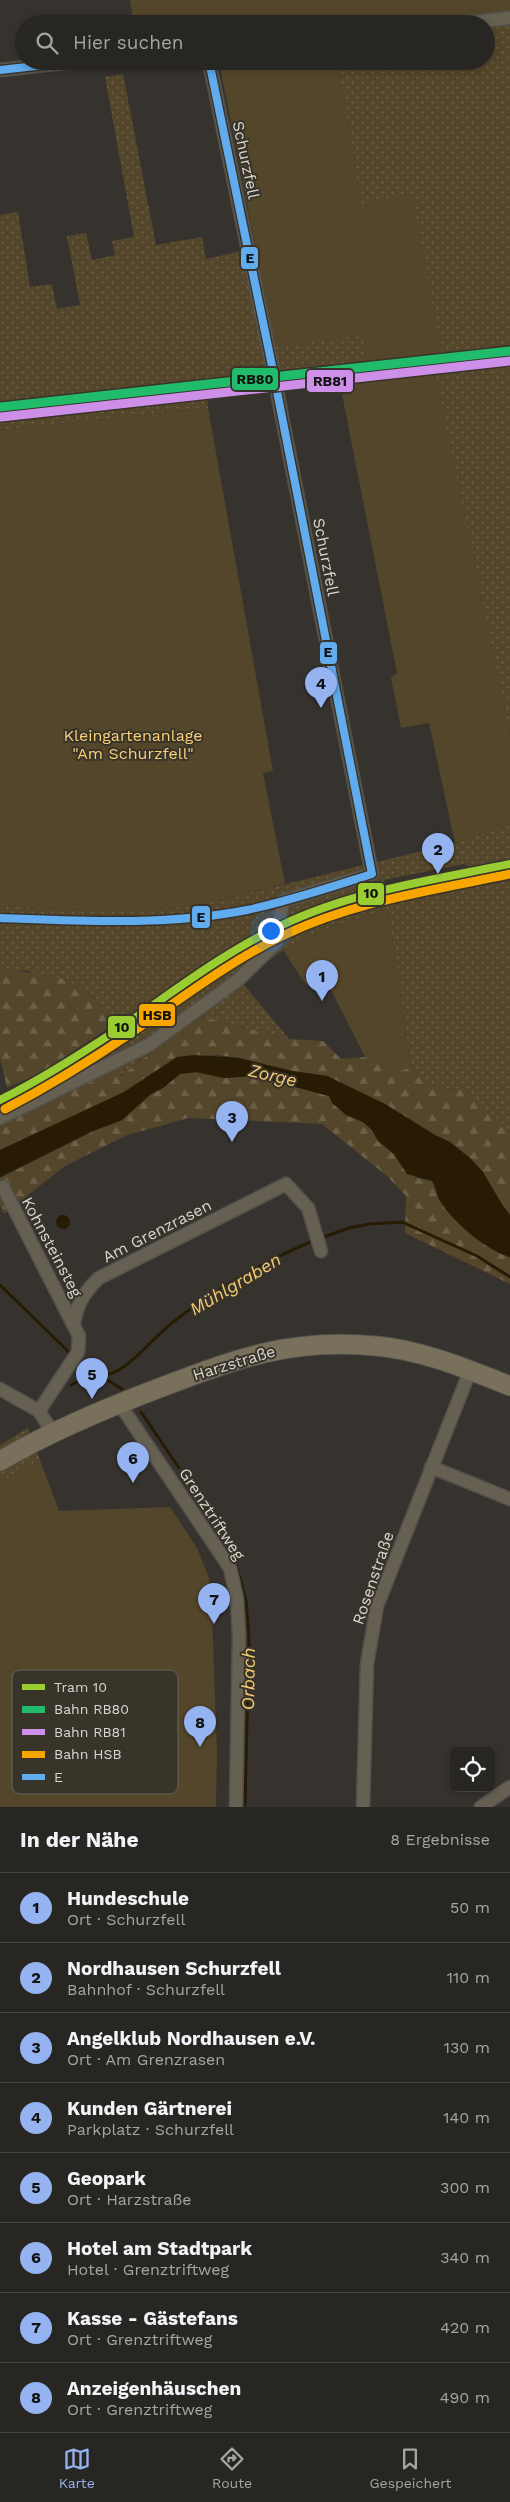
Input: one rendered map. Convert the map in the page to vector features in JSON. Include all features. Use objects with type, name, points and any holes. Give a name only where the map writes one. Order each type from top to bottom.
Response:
[{"type":"main road","name":"Harzstraße","points":[[0,1461],[53,1433],[119,1403],[236,1359],[298,1346],[345,1344],[378,1346],[413,1352],[510,1386]]},
{"type":"street","points":[[495,20],[510,18]]},
{"type":"street","points":[[0,70],[15,68]]},
{"type":"street","name":"Schurzfell","points":[[0,1118],[149,1045],[238,980],[276,943],[283,901],[372,874],[270,356],[211,70]]},
{"type":"street","name":"Am Grenzrasen","points":[[42,1405],[74,1357],[79,1336],[74,1322],[77,1305],[85,1291],[99,1278],[286,1184],[308,1208],[318,1243]]},
{"type":"street","name":"Kohnsteinsteg","points":[[2,1187],[74,1322]]},
{"type":"street","name":"Rosenstraße","points":[[363,1807],[367,1664],[370,1634],[377,1606],[470,1371]]},
{"type":"street","points":[[0,1389],[42,1405],[53,1433]]},
{"type":"street","name":"Grenztriftweg","points":[[119,1403],[230,1568],[237,1599],[239,1635],[236,1807]]},
{"type":"street","points":[[431,1467],[510,1499]]},
{"type":"street","points":[[481,1807],[510,1787]]},
{"type":"green space","points":[[130,0],[510,0],[510,13],[490,15],[132,15]]},
{"type":"green space","points":[[510,13],[510,347],[0,402],[0,215],[18,212],[30,287],[52,284],[57,309],[80,305],[67,236],[86,233],[92,260],[115,255],[112,241],[134,237],[105,77],[123,74],[156,245],[202,237],[206,259],[255,248],[276,347],[364,225],[339,70],[495,70],[495,15],[490,15]]},
{"type":"green space","points":[[221,70],[339,70],[361,204],[412,194],[442,354],[367,363],[362,335],[275,347]]},
{"type":"green space","points":[[510,356],[510,733],[435,375],[207,398],[208,408],[0,430],[0,413]]},
{"type":"green space","points":[[436,375],[510,733],[510,823],[455,843],[429,723],[401,728],[391,678],[397,673],[340,384]]},
{"type":"green space","name":"Kleingartenanlage \"Am Schurzfell\"","points":[[208,408],[273,771],[263,773],[285,884],[199,905],[125,912],[0,906],[0,430]]},
{"type":"green space","points":[[510,823],[510,861],[472,869],[464,864],[384,880],[385,886],[316,905],[229,950],[113,1025],[94,996],[28,971],[0,971],[0,906],[125,912],[199,905],[455,843]]},
{"type":"green space","points":[[510,870],[510,1131],[467,1090],[450,1090],[436,1086],[423,1079],[411,1067],[388,909],[319,931],[283,950],[241,981],[289,1039],[200,1016],[119,1076],[108,1044],[203,979],[263,942],[322,916],[353,906],[384,897]]},
{"type":"green space","points":[[388,909],[411,1067],[402,1070],[365,1057],[323,974],[306,985],[283,950],[319,931]]},
{"type":"green space","points":[[0,971],[37,973],[73,983],[96,999],[113,1025],[42,1072],[7,1088],[0,1058]]},
{"type":"green space","points":[[200,1016],[289,1039],[323,1041],[341,1059],[365,1057],[402,1070],[411,1067],[423,1079],[436,1086],[450,1090],[467,1090],[510,1131],[510,1215],[471,1159],[450,1142],[435,1135],[385,1104],[327,1076],[292,1071],[239,1058],[218,1055],[178,1057],[124,1092],[0,1150],[0,1109],[108,1044],[120,1076]]},
{"type":"green space","points":[[196,1072],[224,1078],[254,1076],[329,1096],[346,1115],[363,1122],[372,1130],[378,1141],[394,1154],[400,1164],[417,1178],[432,1181],[439,1199],[461,1224],[492,1248],[510,1257],[510,1284],[405,1233],[406,1196],[387,1176],[322,1124],[188,1118],[127,1135],[65,1166],[4,1214],[0,1205],[0,1178],[93,1131],[122,1120],[151,1094],[163,1088],[180,1074]]},
{"type":"green space","points":[[28,1428],[40,1460],[0,1483],[0,1445]]},
{"type":"green space","points":[[40,1460],[59,1511],[170,1507],[197,1548],[209,1578],[217,1752],[216,1807],[0,1807],[0,1483]]},
{"type":"water","name":"Zorge","points":[[194,1055],[239,1058],[292,1071],[327,1076],[385,1104],[435,1135],[450,1142],[471,1159],[483,1172],[510,1215],[510,1257],[480,1242],[470,1234],[444,1207],[432,1181],[407,1174],[394,1154],[378,1141],[372,1130],[363,1122],[346,1115],[332,1103],[329,1096],[254,1076],[224,1078],[196,1072],[180,1074],[163,1088],[151,1094],[122,1120],[93,1131],[0,1177],[0,1150],[124,1092],[177,1057]]},
{"type":"water","points":[[63,1215],[68,1217],[70,1222],[68,1227],[63,1229],[58,1227],[56,1222],[58,1217]]},
{"type":"waterway","name":"Mühlgraben","points":[[321,1238],[349,1228],[370,1224],[402,1222],[477,1256],[510,1277]]},
{"type":"waterway","name":"Mühlgraben","points":[[77,1361],[89,1375],[106,1375],[115,1372],[137,1356],[173,1322],[207,1298],[260,1266],[315,1240]]},
{"type":"waterway","name":"Mühlgraben","points":[[0,1285],[71,1354]]},
{"type":"waterway","points":[[71,1385],[89,1375]]},
{"type":"waterway","name":"Orbach","points":[[101,1376],[122,1389]]},
{"type":"waterway","name":"Orbach","points":[[141,1412],[179,1468]]},
{"type":"waterway","name":"Orbach","points":[[185,1477],[215,1525]]},
{"type":"waterway","name":"Orbach","points":[[223,1537],[225,1541]]},
{"type":"waterway","name":"Orbach","points":[[233,1554],[246,1601],[249,1637],[245,1807]]},
{"type":"tram line","name":"10","points":[[0,1100],[76,1057],[238,948],[280,926],[307,914],[364,895],[422,881],[510,864]]},
{"type":"rail line","name":"RB80","points":[[0,407],[510,351]]},
{"type":"rail line","name":"RB81","points":[[1,417],[510,361]]},
{"type":"rail line","name":"HSB","points":[[5,1109],[83,1064],[223,969],[284,935],[311,923],[367,905],[424,891],[510,874]]},
{"type":"transit line","name":"E","points":[[0,70],[15,68]]},
{"type":"transit line","name":"E","points":[[0,918],[124,921],[216,915],[247,910],[310,894],[372,874],[270,356],[211,70]]},
{"type":"place","name":"Kunden Gärtnerei","points":[[321,708]]},
{"type":"place","name":"Nordhausen Schurzfell","points":[[438,874]]},
{"type":"place","name":"Hundeschule","points":[[322,1001]]},
{"type":"place","name":"Angelklub Nordhausen e.V.","points":[[232,1142]]},
{"type":"place","name":"Geopark","points":[[92,1399]]},
{"type":"place","name":"Hotel am Stadtpark","points":[[133,1483]]},
{"type":"place","name":"Kasse - Gästefans","points":[[214,1624]]},
{"type":"place","name":"Anzeigenhäuschen","points":[[200,1747]]}]
